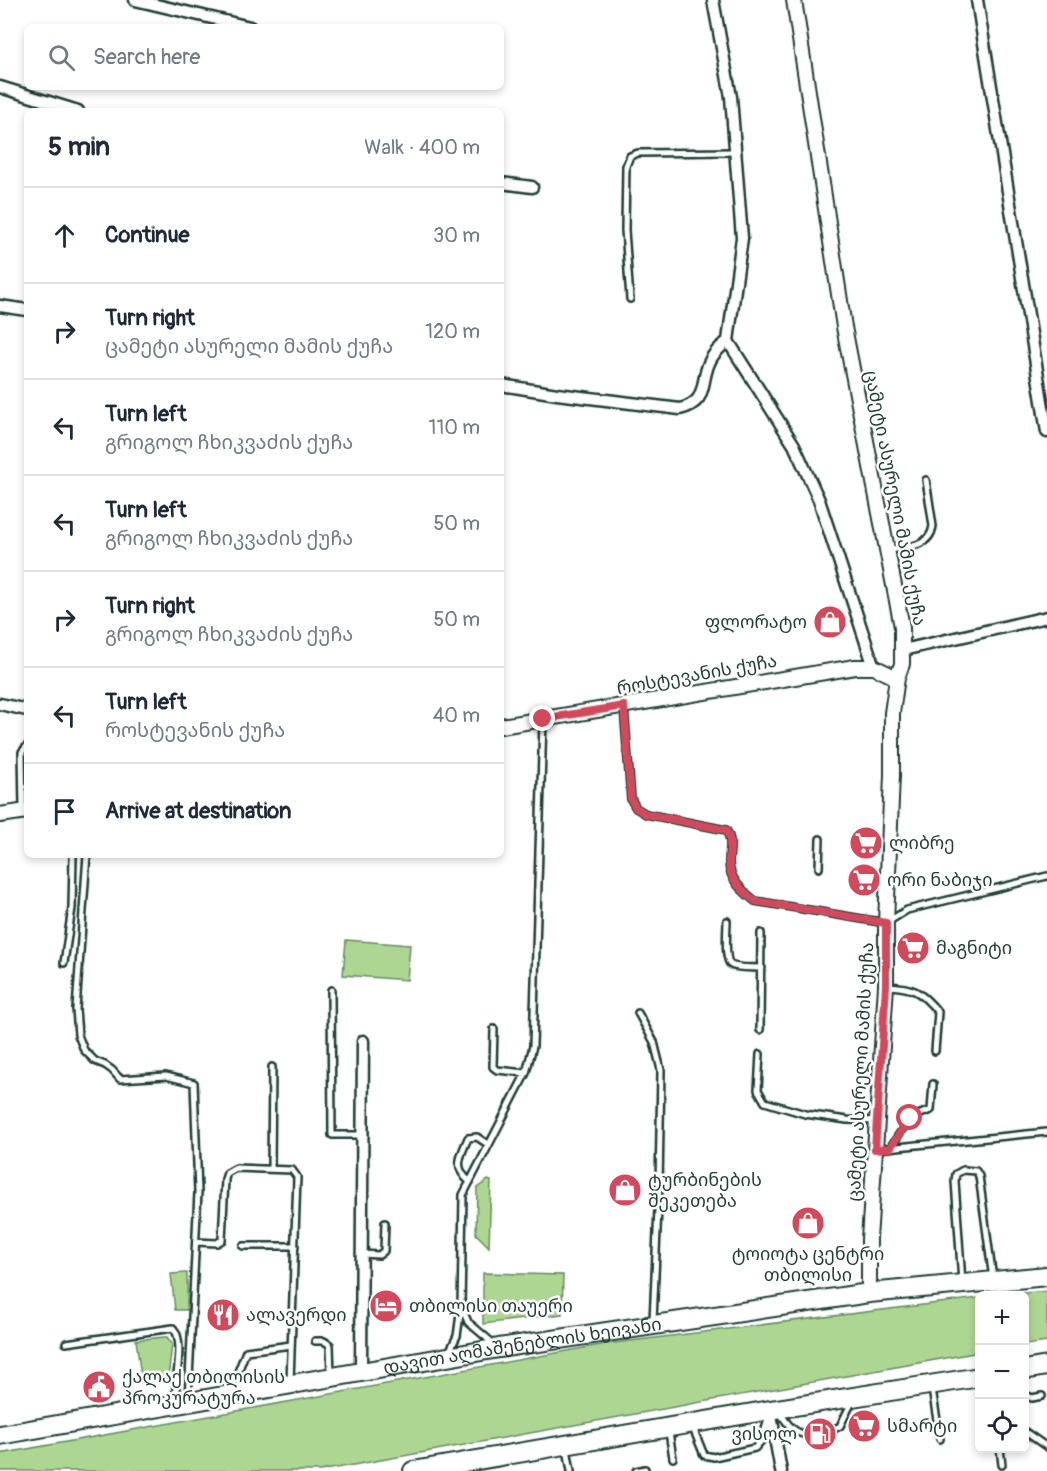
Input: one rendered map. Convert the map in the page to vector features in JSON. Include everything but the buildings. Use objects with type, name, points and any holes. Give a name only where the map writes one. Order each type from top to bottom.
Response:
[{"type":"highway","name":"დავით აღმაშენებლის ხეივანი","points":[[0,1436],[182,1402],[499,1348],[869,1293],[1047,1276]]},
{"type":"highway","points":[[1029,1369],[1047,1366]]},
{"type":"highway","points":[[423,1470],[774,1409],[931,1384],[975,1380]]},
{"type":"street","points":[[135,0],[237,24]]},
{"type":"street","points":[[713,0],[731,97],[742,238],[728,341],[794,445],[819,500],[874,667]]},
{"type":"street","name":"ცამეტი ასურელი მამის ქუჩა","points":[[794,0],[844,327],[902,627],[902,664],[897,678],[892,713],[886,986],[869,1239],[869,1293]]},
{"type":"street","points":[[977,0],[1047,432]]},
{"type":"street","points":[[0,87],[68,108]]},
{"type":"street","points":[[504,183],[532,187]]},
{"type":"street","points":[[0,306],[24,310]]},
{"type":"street","points":[[504,385],[680,409],[690,407],[699,398],[709,362],[717,349],[728,341]]},
{"type":"street","points":[[903,650],[1047,616]]},
{"type":"street","name":"როსტევანის ქუჩა","points":[[504,726],[855,667],[874,667],[897,678]]},
{"type":"street","points":[[0,704],[24,709]]},
{"type":"street","points":[[0,815],[24,811]]},
{"type":"street","points":[[361,1371],[363,1041]]},
{"type":"street","points":[[774,1409],[781,1471]]},
{"type":"lane","points":[[630,299],[625,230],[626,166],[630,156],[638,153],[736,152]]},
{"type":"lane","points":[[887,550],[922,544],[930,537],[933,526],[926,480]]},
{"type":"lane","points":[[624,706],[631,799],[636,808],[646,814],[726,830],[730,837],[729,865],[732,877],[740,888],[755,901],[817,908],[886,923],[907,910],[1047,876]]},
{"type":"lane","points":[[445,1357],[453,1347],[457,1336],[461,1307],[463,1196],[526,1073],[533,1046],[543,719]]},
{"type":"lane","points":[[24,750],[22,752],[24,777]]},
{"type":"lane","points":[[819,868],[820,839]]},
{"type":"lane","points":[[64,963],[72,908],[73,858]]},
{"type":"lane","points":[[87,858],[76,1009],[78,1035],[84,1050],[95,1061],[112,1070],[120,1079],[166,1076],[194,1083],[198,1192],[196,1242],[182,1402]]},
{"type":"lane","points":[[727,921],[729,964],[762,968]]},
{"type":"lane","points":[[760,1030],[761,933]]},
{"type":"lane","points":[[886,986],[908,987],[923,994],[938,1012],[935,1051]]},
{"type":"lane","points":[[331,990],[332,1135],[362,1135]]},
{"type":"lane","points":[[638,1013],[654,1042],[661,1070],[660,1186],[653,1325]]},
{"type":"lane","points":[[494,1029],[493,1067],[497,1070],[526,1073]]},
{"type":"lane","points":[[760,1054],[758,1090],[765,1102],[804,1114],[847,1120],[877,1121]]},
{"type":"lane","points":[[271,1169],[272,1067]]},
{"type":"lane","points":[[890,1148],[910,1118],[931,1110],[933,1084]]},
{"type":"lane","points":[[875,1149],[1047,1132]]},
{"type":"lane","points":[[470,1182],[461,1174],[459,1166],[468,1138],[477,1137],[489,1145]]},
{"type":"lane","points":[[196,1242],[217,1243],[222,1240],[227,1173],[236,1168],[292,1170],[296,1174],[290,1384]]},
{"type":"lane","points":[[962,1283],[955,1181],[956,1174],[963,1170],[976,1171],[979,1176],[993,1280]]},
{"type":"lane","points":[[361,1254],[379,1255],[384,1251],[385,1223]]},
{"type":"lane","points":[[243,1246],[295,1246]]},
{"type":"lane","points":[[461,1307],[468,1322],[499,1348]]},
{"type":"lane","points":[[66,1343],[173,1328],[180,1340],[175,1391],[182,1402]]},
{"type":"lane","points":[[315,1341],[324,1341],[330,1345],[331,1376]]},
{"type":"lane","points":[[229,1394],[246,1351],[291,1345]]},
{"type":"lane","points":[[931,1384],[940,1439]]},
{"type":"lane","points":[[828,1432],[840,1426],[855,1396]]},
{"type":"lane","points":[[1029,1396],[1042,1396]]},
{"type":"lane","points":[[692,1423],[704,1455],[714,1457],[755,1448],[762,1440],[774,1409],[799,1434],[811,1435]]},
{"type":"lane","points":[[668,1427],[674,1458]]},
{"type":"lane","points":[[1029,1434],[1047,1447]]},
{"type":"lane","points":[[567,1444],[571,1471]]},
{"type":"lane","points":[[1000,1453],[1002,1465]]},
{"type":"lane","points":[[636,1471],[645,1469]]},
{"type":"green space","points":[[346,940],[410,945],[407,980],[343,975]]},
{"type":"green space","points":[[488,1180],[491,1181],[489,1247],[476,1234],[477,1188]]},
{"type":"green space","points":[[187,1273],[187,1310],[175,1310],[171,1274]]},
{"type":"green space","points":[[483,1273],[563,1275],[562,1314],[483,1324]]},
{"type":"green space","points":[[1047,1291],[1047,1342],[1029,1344],[1029,1293]]},
{"type":"green space","points":[[975,1298],[975,1353],[320,1471],[0,1471],[0,1454],[606,1344]]},
{"type":"green space","points":[[167,1337],[172,1344],[168,1378],[142,1383],[136,1340]]},
{"type":"place","name":"ფლორატო","points":[[830,622]]},
{"type":"place","name":"ლიბრე","points":[[866,843]]},
{"type":"place","name":"ორი ნაბიჯი","points":[[864,880]]},
{"type":"place","name":"მაგნიტი","points":[[913,948]]},
{"type":"place","name":"ტურბინების შეკეთება","points":[[625,1190]]},
{"type":"place","name":"ტოიოტა ცენტრი თბილისი","points":[[808,1223]]},
{"type":"place","name":"თბილისი თაუერი","points":[[386,1306]]},
{"type":"place","name":"ალავერდი","points":[[223,1315]]},
{"type":"place","name":"ქალაქ თბილისის პროკურატურა","points":[[99,1387]]},
{"type":"place","name":"სმარტი","points":[[864,1426]]},
{"type":"place","name":"ვისოლ","points":[[820,1434]]},
{"type":"route","points":[[543,719],[624,706],[631,799],[636,808],[646,814],[717,826],[726,830],[730,837],[729,865],[732,877],[740,888],[755,901],[886,923],[886,986],[875,1149],[890,1148],[910,1118]]}]
